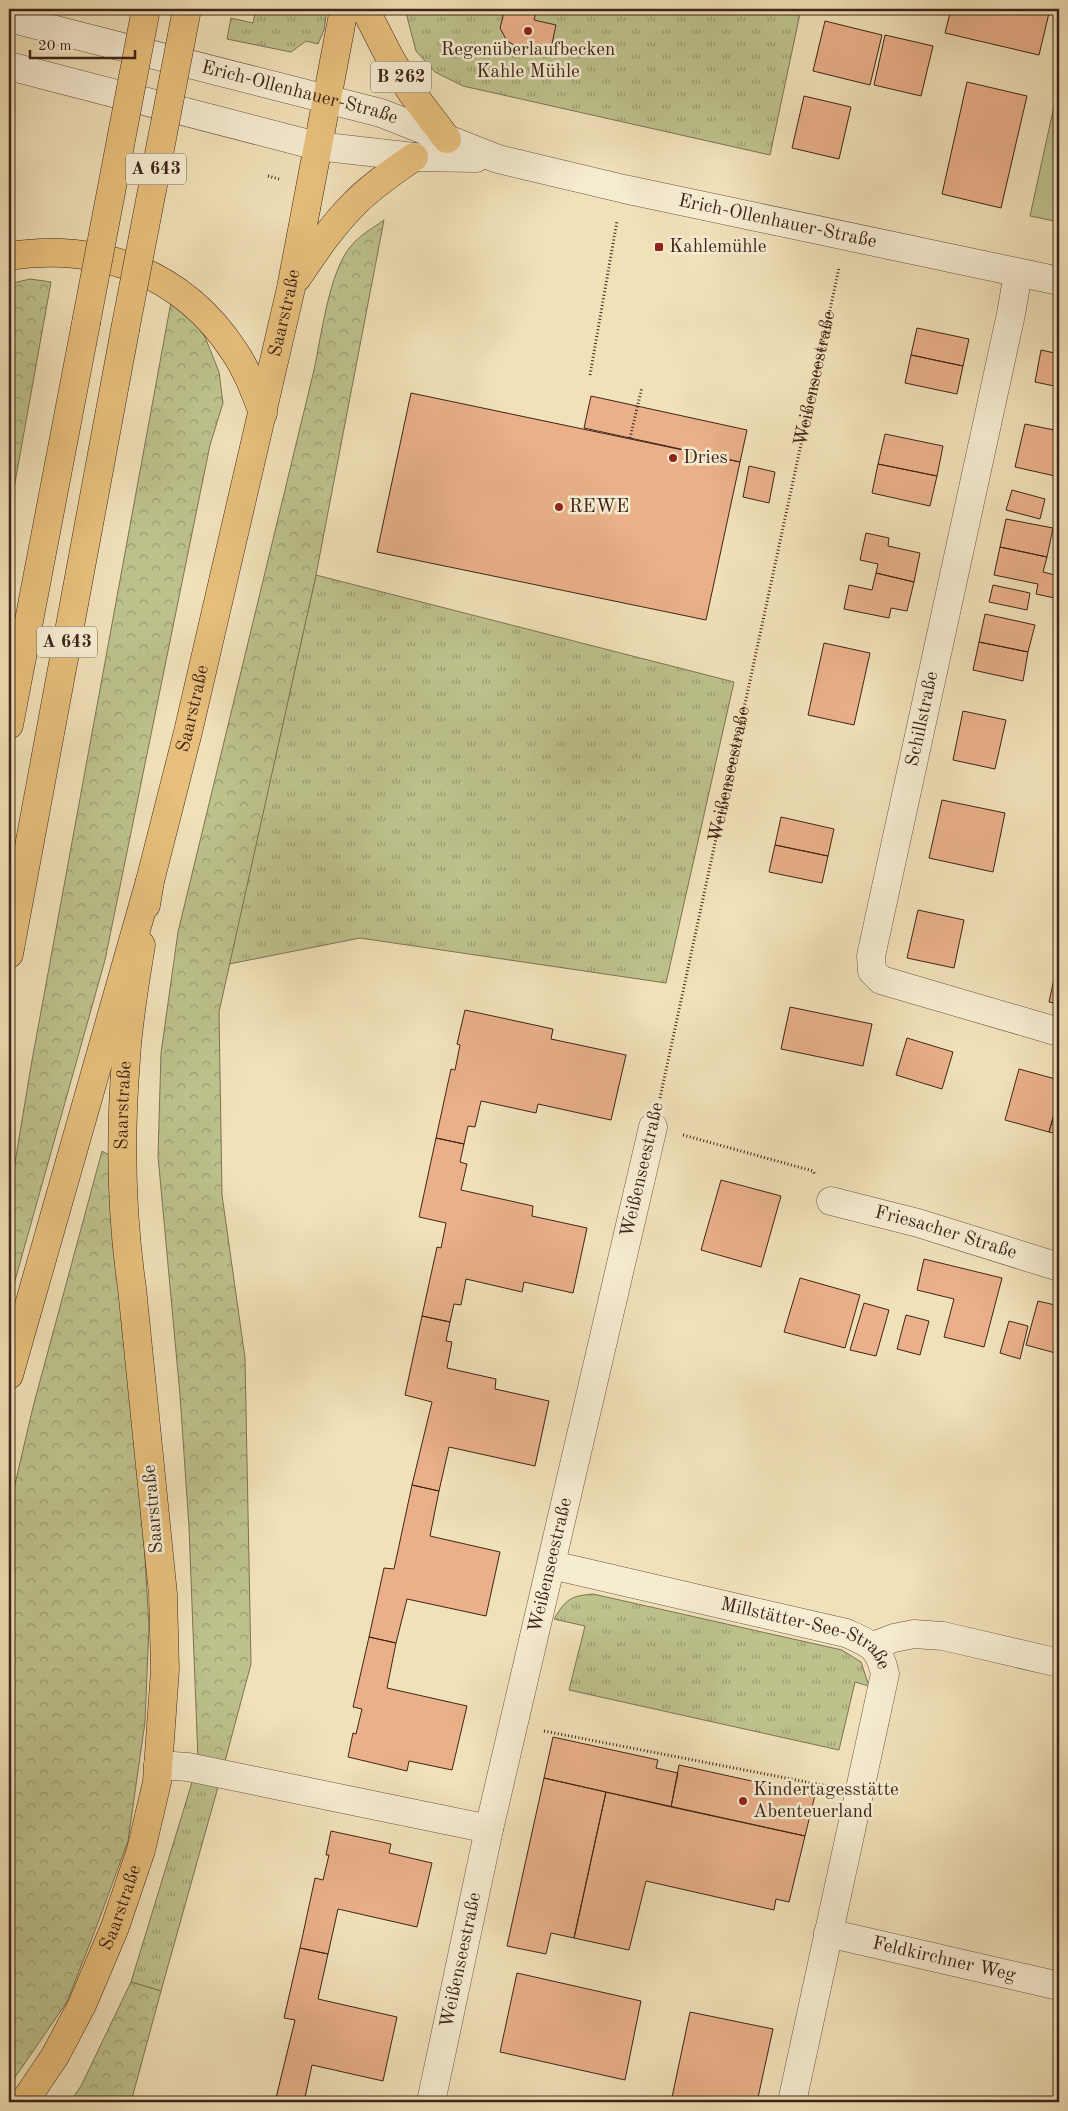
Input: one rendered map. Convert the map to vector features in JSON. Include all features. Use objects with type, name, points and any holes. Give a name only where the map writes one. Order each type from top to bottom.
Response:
[{"type":"main road","name":"A 643","points":[[9,725],[146,9]]},
{"type":"main road","name":"A 643","points":[[9,954],[125,330],[187,9]]},
{"type":"main road","name":"Saarstraße","points":[[24,2102],[55,2056],[82,2005],[115,1927],[142,1850],[157,1782],[165,1670],[162,1594],[149,1452],[125,1241],[123,1129],[126,1058],[150,881],[188,732],[263,414],[291,288],[344,9]]},
{"type":"main road","name":"B 262","points":[[365,9],[391,60],[412,93],[447,140]]},
{"type":"main road","points":[[291,288],[322,241],[354,204],[379,182],[414,157]]},
{"type":"main road","points":[[9,256],[37,252],[65,252],[93,256],[120,263],[146,273],[171,287],[193,304],[215,325],[235,352],[251,381],[263,414]]},
{"type":"main road","points":[[9,1375],[150,881]]},
{"type":"street","name":"Erich-Ollenhauer-Straße","points":[[9,18],[381,113],[498,159],[624,189],[1059,281]]},
{"type":"street","name":"Erich-Ollenhauer-Straße","points":[[9,66],[317,146],[414,157],[498,159]]},
{"type":"street","name":"Schillstraße","points":[[1018,273],[1011,314],[871,956],[872,971],[881,980],[1059,1032]]},
{"type":"street","name":"Weißenseestraße","points":[[431,2102],[489,1829],[653,1127]]},
{"type":"street","name":"Friesacher Straße","points":[[831,1201],[918,1223],[1059,1267]]},
{"type":"street","name":"Millstätter-See-Straße","points":[[552,1564],[846,1633],[873,1646],[882,1659],[884,1674],[792,2102]]},
{"type":"street","points":[[873,1646],[894,1638],[914,1634],[944,1636],[1059,1663]]},
{"type":"street","points":[[158,1765],[188,1767],[489,1829]]},
{"type":"street","name":"Feldkirchner Weg","points":[[828,1933],[1059,1986]]},
{"type":"path","points":[[590,375],[615,234]]},
{"type":"path","name":"Weißenseestraße","points":[[653,1127],[845,236]]},
{"type":"path","points":[[630,438],[642,387]]},
{"type":"path","points":[[653,1127],[813,1171],[831,1201]]},
{"type":"path","points":[[514,1725],[859,1792]]},
{"type":"green space","points":[[256,9],[327,9],[324,30],[318,44],[306,41],[291,52],[227,39],[231,18],[253,23]]},
{"type":"green space","points":[[405,9],[801,9],[770,155],[463,86],[435,72],[416,51]]},
{"type":"green space","points":[[1059,83],[1059,222],[1030,216]]},
{"type":"green space","points":[[384,220],[316,575],[219,1012],[222,1195],[245,1358],[251,1664],[224,1765],[198,1760],[189,1527],[180,1395],[158,1156],[161,1053],[178,932],[314,370],[331,288],[343,257],[351,246],[362,235]]},
{"type":"green space","points":[[30,279],[51,282],[9,516],[9,284]]},
{"type":"green space","points":[[171,302],[189,316],[205,337],[219,372],[223,403],[210,445],[105,960],[9,1302],[9,1199],[31,1066]]},
{"type":"green space","points":[[316,575],[734,682],[666,983],[360,938],[229,964]]},
{"type":"green space","points":[[102,1151],[109,1155],[142,1509],[149,1626],[145,1722],[128,1841],[99,1920],[67,2002],[9,2086],[9,1510],[33,1407]]},
{"type":"green space","points":[[593,1594],[842,1650],[861,1662],[869,1686],[855,1682],[839,1750],[569,1690],[585,1626],[554,1619],[569,1600]]},
{"type":"green space","points":[[193,1779],[218,1787],[161,1991],[131,1982]]},
{"type":"green space","points":[[131,1982],[161,1991],[131,2102],[70,2102],[81,2086]]},
{"type":"building","name":"Regenüberlaufbecken Kahle Mühle","points":[[505,9],[537,9],[534,20],[556,25],[550,53],[516,46],[507,41],[500,28]]},
{"type":"building","points":[[951,9],[1050,9],[1039,55],[945,33]]},
{"type":"building","points":[[825,21],[882,35],[870,85],[813,71]]},
{"type":"building","points":[[885,35],[933,46],[921,96],[874,85]]},
{"type":"building","points":[[967,82],[1027,96],[1001,208],[942,194]]},
{"type":"building","points":[[804,96],[851,107],[839,159],[792,148]]},
{"type":"building","points":[[917,328],[969,339],[963,366],[911,355]]},
{"type":"building","points":[[1041,350],[1059,354],[1059,387],[1035,382]]},
{"type":"building","points":[[911,355],[963,366],[957,394],[905,383]]},
{"type":"building","name":"REWE","points":[[411,393],[740,462],[706,620],[377,552]]},
{"type":"building","points":[[591,396],[747,430],[740,462],[584,428]]},
{"type":"building","points":[[1025,424],[1059,431],[1059,454],[1055,476],[1015,467]]},
{"type":"building","points":[[885,434],[943,446],[937,476],[878,464]]},
{"type":"building","points":[[878,464],[937,476],[930,506],[872,493]]},
{"type":"building","points":[[749,466],[775,472],[769,503],[743,497]]},
{"type":"building","points":[[1012,490],[1045,499],[1040,519],[1006,510]]},
{"type":"building","points":[[1006,519],[1053,528],[1047,557],[1000,547]]},
{"type":"building","points":[[866,533],[889,538],[888,546],[920,553],[914,582],[876,573],[878,564],[860,560]]},
{"type":"building","points":[[1000,547],[1047,557],[1043,572],[1059,576],[1059,599],[1036,594],[1038,584],[994,575]]},
{"type":"building","points":[[876,573],[914,582],[907,611],[891,608],[889,618],[844,609],[849,585],[872,590]]},
{"type":"building","points":[[993,585],[1030,593],[1027,610],[989,602]]},
{"type":"building","points":[[985,614],[1035,625],[1028,652],[979,642]]},
{"type":"building","points":[[979,642],[1028,652],[1023,681],[973,670]]},
{"type":"building","points":[[824,643],[870,653],[854,725],[808,715]]},
{"type":"building","points":[[963,711],[1006,720],[995,769],[953,760]]},
{"type":"building","points":[[942,800],[1005,813],[993,872],[929,858]]},
{"type":"building","points":[[781,817],[834,829],[828,856],[775,845]]},
{"type":"building","points":[[775,845],[828,856],[822,883],[769,872]]},
{"type":"building","points":[[918,910],[964,920],[954,968],[907,958]]},
{"type":"building","points":[[1057,965],[1059,966],[1059,1004],[1049,1002]]},
{"type":"building","points":[[790,1007],[872,1024],[863,1066],[781,1049]]},
{"type":"building","points":[[465,1010],[553,1029],[551,1039],[626,1055],[611,1120],[538,1104],[536,1113],[481,1101],[475,1127],[468,1126],[464,1144],[436,1138],[451,1069],[455,1070],[460,1045],[457,1044]]},
{"type":"building","points":[[907,1038],[953,1052],[942,1089],[896,1075]]},
{"type":"building","points":[[1019,1069],[1059,1080],[1059,1096],[1049,1132],[1005,1120]]},
{"type":"building","points":[[1059,1096],[1059,1134],[1049,1132]]},
{"type":"building","points":[[436,1138],[464,1144],[460,1162],[467,1164],[461,1190],[533,1206],[532,1216],[587,1228],[573,1293],[524,1282],[522,1292],[466,1279],[461,1305],[454,1304],[450,1322],[422,1316],[437,1247],[441,1248],[446,1223],[419,1217]]},
{"type":"building","points":[[721,1180],[781,1196],[761,1267],[701,1250]]},
{"type":"building","points":[[924,1259],[1002,1278],[984,1347],[944,1337],[954,1299],[917,1290]]},
{"type":"building","points":[[800,1278],[860,1295],[845,1348],[784,1332]]},
{"type":"building","points":[[1038,1301],[1059,1306],[1059,1354],[1026,1345]]},
{"type":"building","points":[[864,1303],[889,1310],[876,1356],[850,1350]]},
{"type":"building","points":[[906,1315],[929,1321],[920,1355],[897,1349]]},
{"type":"building","points":[[422,1316],[450,1322],[446,1341],[452,1342],[447,1368],[496,1379],[495,1389],[549,1401],[535,1466],[449,1447],[439,1491],[412,1485],[432,1402],[405,1395]]},
{"type":"building","points":[[1009,1321],[1028,1326],[1020,1359],[1000,1353]]},
{"type":"building","points":[[412,1485],[439,1491],[430,1536],[500,1552],[486,1616],[407,1599],[396,1643],[369,1637],[384,1568],[394,1569]]},
{"type":"building","points":[[369,1637],[396,1643],[387,1688],[467,1706],[452,1770],[409,1761],[407,1771],[348,1757],[353,1733],[356,1734],[362,1709],[353,1707]]},
{"type":"building","points":[[553,1737],[658,1760],[656,1768],[678,1773],[671,1807],[544,1778]]},
{"type":"building","name":"Kindertagesstätte Abenteuerland","points":[[679,1765],[815,1795],[805,1836],[671,1807]]},
{"type":"building","points":[[544,1778],[606,1792],[574,1938],[551,1933],[546,1954],[507,1946]]},
{"type":"building","points":[[606,1792],[805,1836],[789,1902],[776,1899],[774,1910],[646,1881],[629,1950],[574,1938]]},
{"type":"building","points":[[331,1831],[391,1844],[389,1853],[432,1863],[417,1927],[338,1909],[328,1954],[300,1948],[315,1878],[323,1880],[329,1855],[326,1855]]},
{"type":"building","points":[[300,1948],[328,1954],[318,1999],[397,2017],[383,2081],[312,2065],[304,2102],[275,2102],[295,2020],[284,2018]]},
{"type":"building","points":[[517,1973],[641,2001],[625,2080],[500,2052]]},
{"type":"building","points":[[690,2012],[773,2029],[757,2102],[671,2102]]},
{"type":"place","name":"Regenüberlaufbecken Kahle Mühle","points":[[528,31]]},
{"type":"place","name":"Kahlemühle","points":[[659,247]]},
{"type":"place","name":"Dries","points":[[673,458]]},
{"type":"place","name":"REWE","points":[[559,507]]},
{"type":"place","name":"Kindertagesstätte Abenteuerland","points":[[743,1801]]}]
